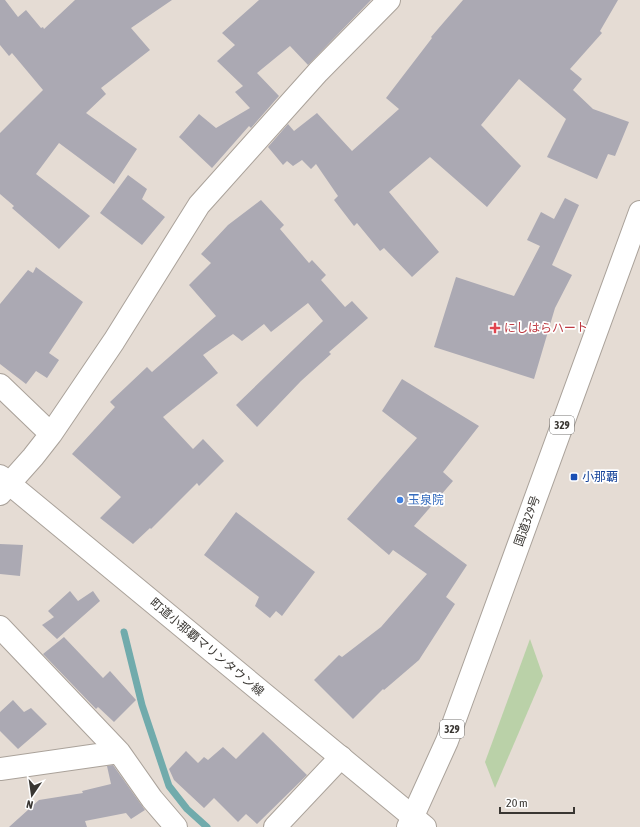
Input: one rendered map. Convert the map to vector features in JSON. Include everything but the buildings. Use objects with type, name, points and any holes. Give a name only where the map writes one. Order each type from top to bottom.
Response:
[{"type":"main road","points":[[3,485],[33,457],[51,434],[114,341],[199,205],[318,72],[389,0]]},
{"type":"main road","name":"国道329号","points":[[415,824],[447,742],[640,212]]},
{"type":"main road","points":[[0,385],[51,434]]},
{"type":"main road","name":"町道小那覇マリンタウン線","points":[[3,485],[341,757],[415,824]]},
{"type":"main road","points":[[0,627],[119,752],[152,799],[176,827]]},
{"type":"main road","points":[[0,769],[119,752]]},
{"type":"main road","points":[[275,827],[341,757]]},
{"type":"green space","points":[[530,639],[543,676],[495,788],[485,762]]},
{"type":"waterway","points":[[124,632],[142,705],[169,786],[187,809],[207,827]]},
{"type":"place","name":"にしはらハート","points":[[495,328]]},
{"type":"place","name":"小那覇","points":[[574,477]]},
{"type":"place","name":"玉泉院","points":[[400,500]]}]
